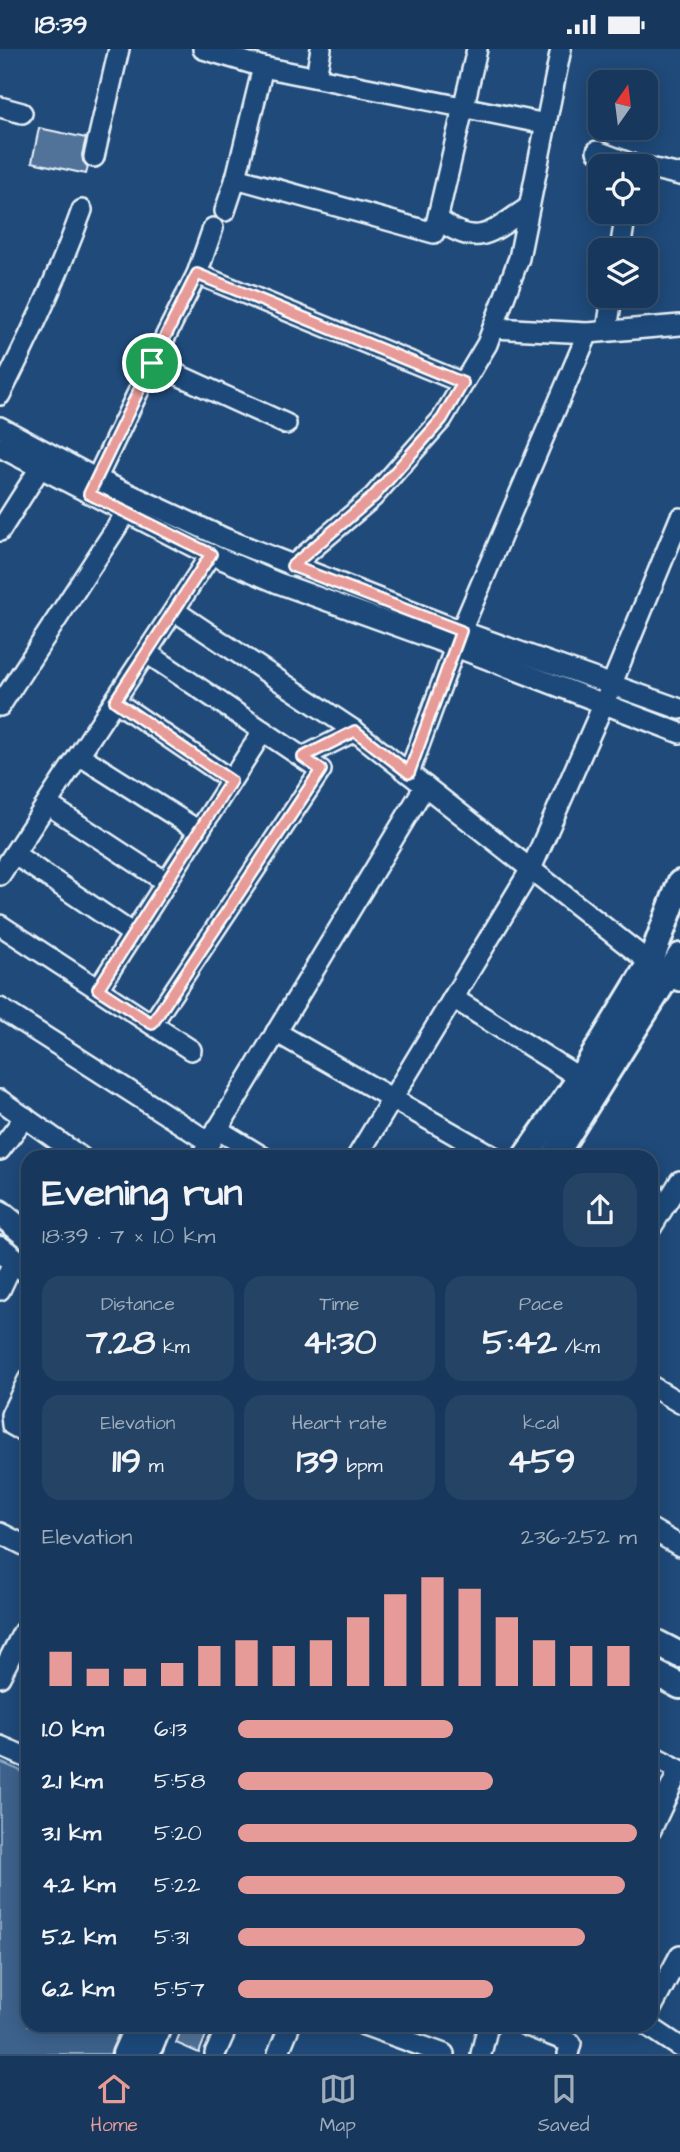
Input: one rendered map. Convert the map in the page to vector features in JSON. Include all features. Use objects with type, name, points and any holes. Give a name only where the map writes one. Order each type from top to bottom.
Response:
[{"type":"main road","points":[[558,1150],[669,969],[680,883]]},
{"type":"main road","points":[[530,1150],[580,1078],[669,969]]},
{"type":"main road","points":[[0,1213],[21,1230]]},
{"type":"main road","points":[[658,1644],[680,1655]]},
{"type":"main road","points":[[658,1675],[680,1686]]},
{"type":"main road","points":[[140,2032],[146,2053]]},
{"type":"main road","points":[[146,2053],[156,2032]]},
{"type":"street","points":[[93,157],[119,49]]},
{"type":"street","points":[[203,49],[263,67],[546,124]]},
{"type":"street","points":[[316,76],[321,49]]},
{"type":"street","points":[[236,178],[435,233],[477,49]]},
{"type":"street","points":[[292,566],[373,497],[442,419],[487,344],[519,258],[561,49]]},
{"type":"street","points":[[225,211],[236,178],[263,67]]},
{"type":"street","points":[[0,107],[22,113]]},
{"type":"street","points":[[597,151],[605,154]]},
{"type":"street","points":[[658,170],[680,174]]},
{"type":"street","points":[[438,219],[450,228],[472,236],[485,235],[529,207]]},
{"type":"street","points":[[0,395],[38,321],[45,296],[58,275],[82,210]]},
{"type":"street","points":[[93,486],[197,274],[214,228]]},
{"type":"street","points":[[197,274],[463,383]]},
{"type":"street","points":[[409,773],[459,639],[607,308]]},
{"type":"street","points":[[493,328],[597,332],[680,325]]},
{"type":"street","points":[[152,363],[286,424]]},
{"type":"street","points":[[0,427],[93,486],[126,513],[211,554],[317,598],[459,639]]},
{"type":"street","points":[[0,447],[40,468],[224,538],[459,639],[608,695],[680,733]]},
{"type":"street","points":[[0,531],[40,468]]},
{"type":"street","points":[[0,706],[126,513]]},
{"type":"street","points":[[361,1150],[531,869],[608,695],[680,518]]},
{"type":"street","points":[[0,875],[211,554]]},
{"type":"street","points":[[175,611],[355,731],[531,869],[669,969]]},
{"type":"street","points":[[147,653],[321,770],[152,1024]]},
{"type":"street","points":[[608,695],[680,709]]},
{"type":"street","points":[[115,701],[231,781]]},
{"type":"street","points":[[98,989],[263,731]]},
{"type":"street","points":[[303,757],[355,731]]},
{"type":"street","points":[[79,755],[199,831]]},
{"type":"street","points":[[209,1143],[425,786]]},
{"type":"street","points":[[47,804],[166,882]]},
{"type":"street","points":[[14,854],[133,934]]},
{"type":"street","points":[[0,925],[191,1050]]},
{"type":"street","points":[[453,997],[580,1078]]},
{"type":"street","points":[[0,1008],[209,1143],[236,1150]]},
{"type":"street","points":[[276,1033],[481,1150]]},
{"type":"street","points":[[0,1100],[71,1150]]},
{"type":"street","points":[[0,1150],[25,1117]]},
{"type":"street","points":[[658,1217],[680,1181]]},
{"type":"street","points":[[0,1290],[14,1260]]},
{"type":"street","points":[[658,1390],[680,1403]]},
{"type":"street","points":[[21,1394],[11,1415],[12,1425],[21,1430]]},
{"type":"street","points":[[0,1533],[21,1544]]},
{"type":"street","points":[[658,1533],[680,1546]]},
{"type":"street","points":[[0,1677],[21,1636]]},
{"type":"street","points":[[0,1746],[21,1755]]},
{"type":"street","points":[[658,1759],[680,1770],[658,1816]]},
{"type":"street","points":[[658,1996],[680,1955]]},
{"type":"street","points":[[215,2054],[225,2032]]},
{"type":"street","points":[[281,2053],[288,2032]]},
{"type":"street","points":[[383,2032],[444,2054]]},
{"type":"street","points":[[481,2054],[486,2032]]},
{"type":"street","points":[[543,2032],[571,2043],[568,2054]]},
{"type":"street","points":[[658,2032],[680,2047]]},
{"type":"shaded area","points":[[0,1762],[21,1771],[21,2032],[139,2032],[129,2054],[0,2054]]},
{"type":"building","points":[[39,128],[86,138],[82,155],[88,167],[86,174],[32,162]]},
{"type":"building","points":[[180,2032],[207,2032],[199,2053],[176,2043]]},
{"type":"route","points":[[197,274],[463,383],[442,419],[373,497],[292,566],[461,631],[409,773],[355,731],[303,757],[321,770],[152,1024],[98,989],[231,781],[115,701],[211,554],[89,494],[152,363],[197,274]]}]
